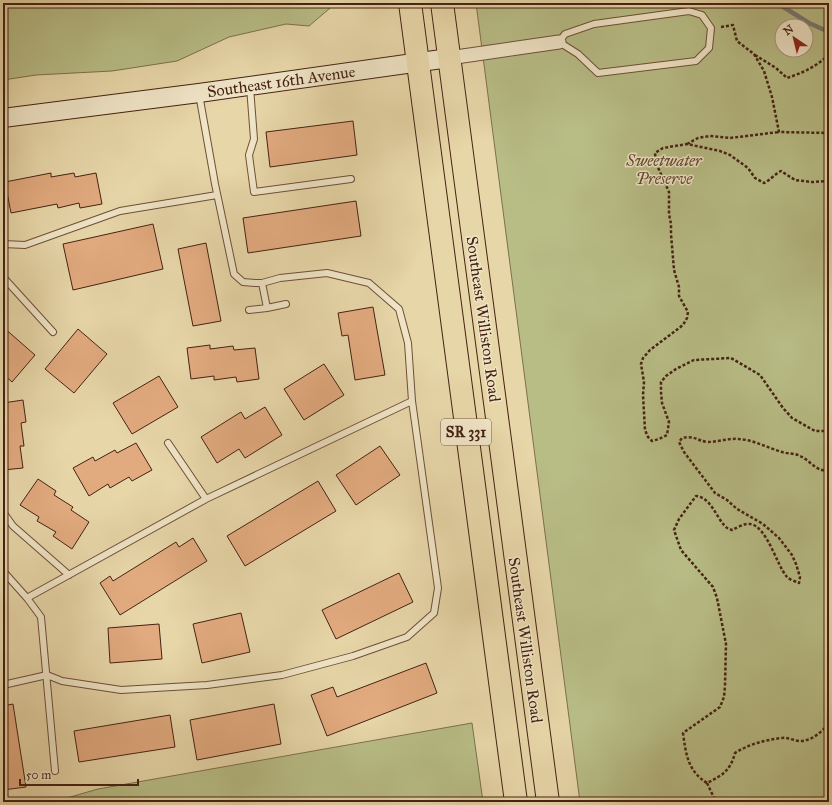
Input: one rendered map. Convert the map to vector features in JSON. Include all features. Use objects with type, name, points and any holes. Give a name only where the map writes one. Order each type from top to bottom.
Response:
[{"type":"highway","name":"Southeast Williston Road","points":[[410,3],[516,802]]},
{"type":"highway","name":"Southeast Williston Road","points":[[442,3],[548,802]]},
{"type":"main road","name":"Southeast 16th Avenue","points":[[3,118],[199,93],[449,58]]},
{"type":"street","name":"Southeast 16th Avenue","points":[[449,58],[559,42]]},
{"type":"lane","points":[[689,11],[702,15],[711,28],[710,48],[696,61],[598,73],[578,54],[559,42],[565,34],[594,24],[689,11]]},
{"type":"lane","points":[[250,86],[254,139],[249,155],[254,192],[351,179]]},
{"type":"lane","points":[[3,685],[47,675],[62,681],[121,690],[207,685],[282,675],[353,656],[408,638],[434,613],[438,588],[412,401],[408,343],[399,309],[369,283],[327,273],[280,278],[262,283],[243,282],[234,274],[217,195],[199,93]]},
{"type":"lane","points":[[3,244],[25,245],[120,211],[217,195]]},
{"type":"lane","points":[[3,268],[3,277],[53,332]]},
{"type":"lane","points":[[262,283],[267,308]]},
{"type":"lane","points":[[249,310],[286,304]]},
{"type":"lane","points":[[28,598],[206,499],[412,401]]},
{"type":"lane","points":[[168,443],[206,499]]},
{"type":"lane","points":[[3,512],[13,526],[70,575]]},
{"type":"lane","points":[[3,571],[28,598],[41,617],[56,771]]},
{"type":"path","points":[[711,28],[733,25],[738,41],[754,54],[776,68],[787,78],[813,67],[829,54]]},
{"type":"path","points":[[754,54],[764,71],[772,97],[779,132]]},
{"type":"path","points":[[829,133],[779,132],[730,138],[720,136],[698,138],[687,144],[663,148],[655,153],[656,163],[669,192],[669,214],[674,270],[679,287],[679,296],[688,312],[687,318],[683,324],[650,350],[643,358],[641,364],[644,382],[643,394],[645,430],[648,437],[652,441],[667,435],[669,429],[669,422],[662,403],[662,382],[666,376],[687,363],[694,360],[706,359],[731,358],[738,361],[760,375],[783,408],[792,418],[815,431],[829,431]]},
{"type":"path","points":[[687,144],[720,151],[730,155],[748,168],[755,178],[764,183],[781,170],[795,180],[812,182],[829,181]]},
{"type":"path","points":[[716,802],[707,783],[692,769],[685,746],[683,733],[720,707],[724,697],[726,644],[717,598],[713,587],[681,550],[674,530],[679,519],[696,496],[700,496],[711,506],[724,527],[732,530],[745,524],[750,524],[757,527],[770,545],[786,576],[799,583],[800,577],[792,555],[779,538],[763,524],[737,509],[727,500],[715,493],[684,452],[679,442],[682,438],[689,436],[708,442],[731,439],[749,440],[783,452],[799,455],[808,460],[817,468],[825,471],[829,470]]},
{"type":"path","points":[[707,783],[721,776],[731,765],[735,753],[744,748],[758,742],[783,737],[801,741],[817,736],[829,724]]},
{"type":"green space","points":[[3,3],[336,3],[309,26],[286,24],[229,37],[177,61],[112,71],[36,75],[3,80]]},
{"type":"green space","name":"Sweetwater Preserve","points":[[476,3],[829,3],[829,802],[580,802]]},
{"type":"green space","points":[[472,723],[483,802],[53,802],[98,789]]},
{"type":"building","points":[[353,121],[357,155],[270,167],[266,132]]},
{"type":"building","points":[[51,173],[51,177],[74,173],[75,177],[96,173],[102,204],[80,208],[79,203],[58,208],[57,204],[11,213],[5,182]]},
{"type":"building","points":[[356,201],[361,236],[248,253],[243,218]]},
{"type":"building","points":[[153,224],[163,269],[73,290],[63,244]]},
{"type":"building","points":[[206,243],[221,321],[193,326],[178,249]]},
{"type":"building","points":[[373,307],[385,375],[355,380],[348,335],[342,336],[338,313]]},
{"type":"building","points":[[3,327],[35,355],[12,382],[3,374]]},
{"type":"building","points":[[78,329],[107,354],[74,393],[45,369]]},
{"type":"building","points":[[210,345],[210,349],[233,346],[234,350],[255,348],[259,379],[237,382],[236,377],[214,380],[214,376],[191,379],[187,348]]},
{"type":"building","points":[[324,364],[344,395],[304,420],[284,389]]},
{"type":"building","points":[[159,376],[178,407],[132,434],[113,403]]},
{"type":"building","points":[[23,400],[26,422],[21,423],[24,446],[20,446],[23,468],[3,470],[3,403]]},
{"type":"building","points":[[265,407],[282,435],[245,458],[239,449],[217,463],[201,437],[241,412],[245,419]]},
{"type":"building","points":[[136,443],[152,470],[132,481],[129,477],[110,488],[108,484],[89,496],[73,468],[93,457],[95,461],[115,450],[117,453]]},
{"type":"building","points":[[380,446],[400,475],[356,505],[336,475]]},
{"type":"building","points":[[38,479],[56,491],[54,495],[73,507],[71,510],[89,522],[72,549],[53,536],[56,532],[37,521],[39,517],[20,505]]},
{"type":"building","points":[[318,481],[336,511],[245,566],[227,536]]},
{"type":"building","points":[[193,538],[207,561],[120,615],[100,583],[110,576],[113,581],[176,542],[179,547]]},
{"type":"building","points":[[399,573],[413,602],[336,639],[322,610]]},
{"type":"building","points":[[241,613],[250,652],[202,663],[193,624]]},
{"type":"building","points":[[159,624],[162,659],[110,663],[108,628]]},
{"type":"building","points":[[426,663],[437,693],[327,736],[311,695],[333,687],[337,697]]},
{"type":"building","points":[[13,704],[26,787],[3,790],[3,706]]},
{"type":"building","points":[[274,704],[281,744],[197,760],[190,720]]},
{"type":"building","points":[[170,715],[175,747],[79,762],[74,731]]},
{"type":"waterway","points":[[777,3],[809,23],[829,32]]}]
